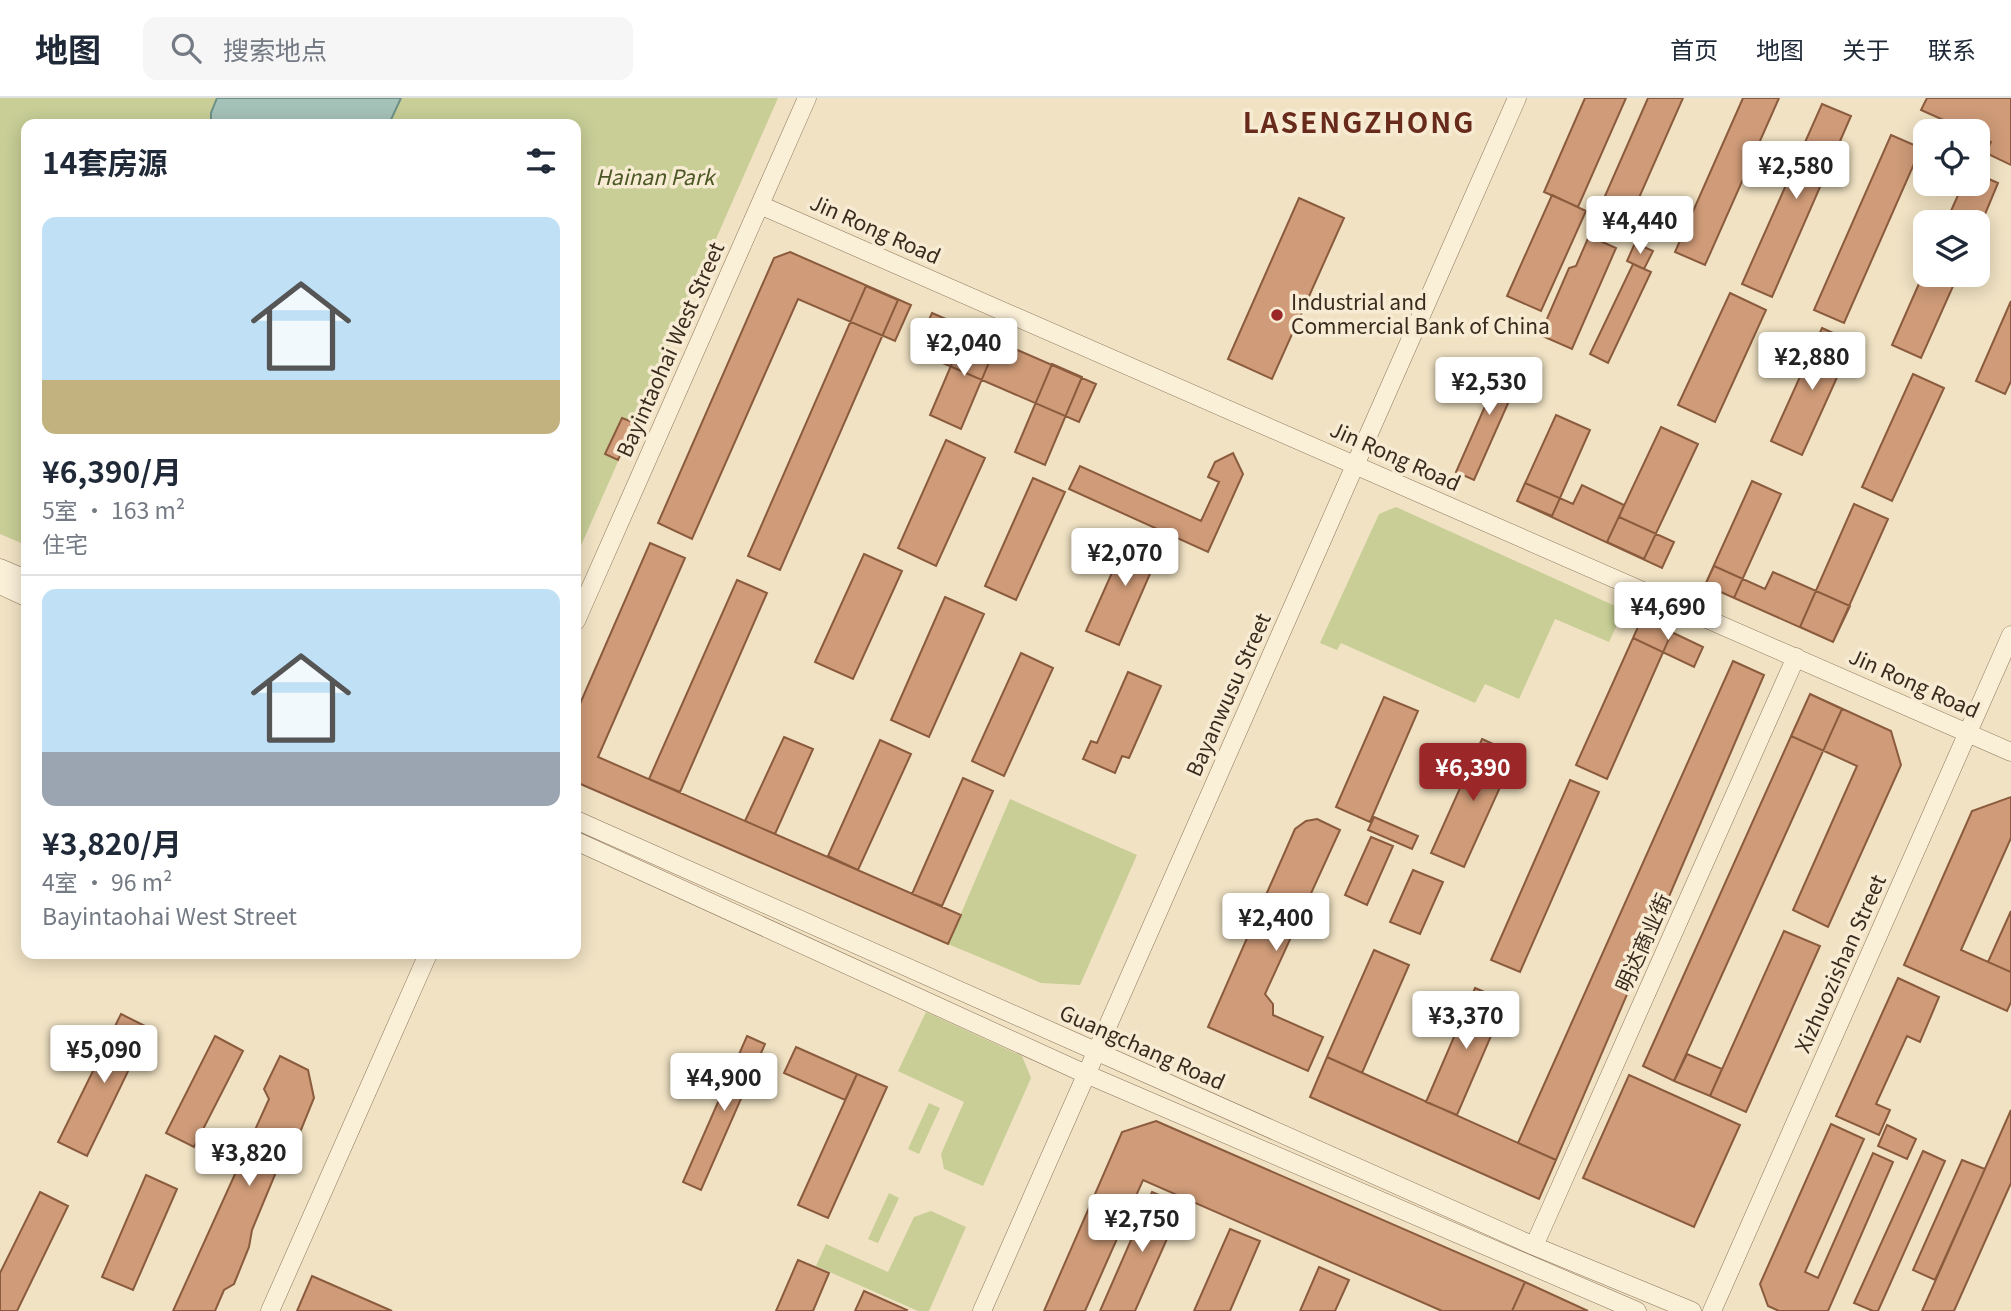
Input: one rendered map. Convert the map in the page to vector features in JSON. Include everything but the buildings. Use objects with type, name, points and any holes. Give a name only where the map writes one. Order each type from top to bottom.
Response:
[{"type":"street","name":"Bayintaohai West Street","points":[[581,610],[807,98]]},
{"type":"street","name":"Bayanwusu Street","points":[[1352,463],[1507,98]]},
{"type":"street","name":"Bayanwusu Street","points":[[982,1311],[1092,1051],[1517,98]]},
{"type":"street","name":"Jin Rong Road","points":[[760,205],[2011,752]]},
{"type":"street","points":[[0,568],[21,577]]},
{"type":"street","points":[[0,585],[21,595]]},
{"type":"street","name":"Xizhuozishan Street","points":[[1712,1311],[2011,635]]},
{"type":"street","name":"明达商业街","points":[[1534,1246],[1796,657]]},
{"type":"street","name":"Guangchang Road","points":[[581,822],[1534,1246],[1692,1311]]},
{"type":"street","points":[[581,843],[1083,1072],[1637,1311]]},
{"type":"street","points":[[270,1311],[426,959]]},
{"type":"street","name":"Bayanwusu Street","points":[[973,1311],[1083,1072]]},
{"type":"green space","name":"Hainan Park","points":[[0,98],[778,98],[581,546],[581,119],[21,119],[21,543],[0,534]]},
{"type":"green space","points":[[1396,507],[1624,610],[1609,642],[1555,619],[1519,699],[1485,684],[1475,703],[1341,643],[1337,650],[1320,643],[1379,514]]},
{"type":"green space","points":[[1010,799],[1137,855],[1080,985],[1041,983],[948,944]]},
{"type":"green space","points":[[926,1012],[1022,1056],[1031,1078],[983,1186],[944,1169],[941,1154],[964,1102],[898,1071]]},
{"type":"green space","points":[[929,1103],[940,1108],[919,1154],[908,1149]]},
{"type":"green space","points":[[889,1193],[899,1198],[878,1243],[868,1239]]},
{"type":"green space","points":[[931,1211],[966,1227],[929,1311],[918,1311],[816,1266],[826,1244],[888,1272],[914,1217]]},
{"type":"water","points":[[217,98],[401,98],[391,119],[211,119]]},
{"type":"place","name":"Industrial and Commercial Bank of China","points":[[1277,315]]},
{"type":"district","name":"LASENGZHONG","points":[[1359,123]]}]
